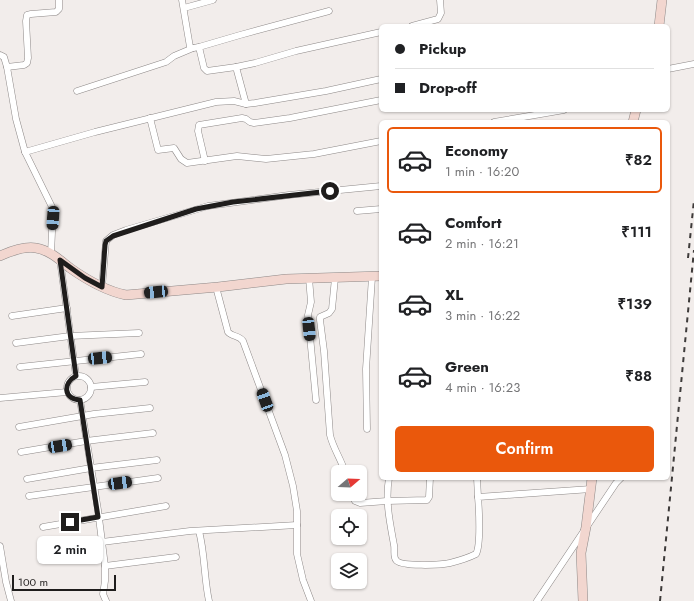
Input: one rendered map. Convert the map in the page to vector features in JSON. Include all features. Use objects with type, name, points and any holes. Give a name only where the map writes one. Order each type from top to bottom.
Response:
[{"type":"main road","points":[[659,24],[662,0]]},
{"type":"main road","points":[[0,256],[13,250],[36,248],[51,254],[85,278],[102,287],[116,293],[126,295],[286,279],[377,276]]},
{"type":"main road","points":[[583,601],[580,553],[586,527],[592,480]]},
{"type":"street","points":[[7,67],[24,65],[27,63],[27,15],[56,12],[60,0]]},
{"type":"street","points":[[182,0],[190,46],[196,48],[204,68],[207,71],[255,63],[296,51],[379,32]]},
{"type":"street","points":[[184,8],[213,0]]},
{"type":"street","points":[[419,24],[438,19],[441,13],[440,0]]},
{"type":"street","points":[[77,91],[166,62],[177,55],[196,48],[329,11]]},
{"type":"street","points":[[0,55],[4,57],[7,67],[16,119],[25,152],[53,209],[51,254]]},
{"type":"street","points":[[670,69],[694,64]]},
{"type":"street","points":[[236,67],[246,104]]},
{"type":"street","points":[[25,152],[150,118],[216,102],[234,101],[246,104],[255,103],[379,79]]},
{"type":"street","points":[[205,161],[198,131],[199,125],[245,118],[254,123],[290,118],[379,100]]},
{"type":"street","points":[[506,120],[552,112]]},
{"type":"street","points":[[150,118],[159,151],[172,147],[185,162],[205,161],[237,156],[266,159],[314,154],[379,141]]},
{"type":"street","points":[[102,287],[106,241],[126,230],[208,206],[282,196],[379,186]]},
{"type":"street","points":[[357,211],[379,208]]},
{"type":"street","points":[[60,260],[76,376]]},
{"type":"street","points":[[367,429],[366,369],[377,276]]},
{"type":"street","points":[[309,278],[311,302],[308,315],[316,400]]},
{"type":"street","points":[[335,278],[332,309],[329,313],[320,317],[320,320],[324,352],[330,435],[333,446],[342,465]]},
{"type":"street","points":[[216,287],[228,332],[239,337],[243,341],[285,455],[294,486],[297,511],[297,554],[303,580],[311,601]]},
{"type":"street","points":[[12,316],[67,308]]},
{"type":"street","points":[[16,343],[70,336],[139,333]]},
{"type":"street","points":[[20,367],[140,354]]},
{"type":"street","points":[[76,376],[86,379],[91,387],[88,395],[80,400],[73,399],[67,392],[67,385],[69,381],[76,376]]},
{"type":"street","points":[[91,387],[145,382]]},
{"type":"street","points":[[0,398],[67,392]]},
{"type":"street","points":[[80,400],[102,542],[105,566],[103,594],[106,601]]},
{"type":"street","points":[[18,427],[82,416],[150,408]]},
{"type":"street","points":[[21,452],[86,441],[153,433]]},
{"type":"street","points":[[27,479],[91,468],[157,460]]},
{"type":"street","points":[[29,496],[158,478]]},
{"type":"street","points":[[389,480],[387,501],[396,561],[401,564],[439,565],[472,556],[477,552],[479,521],[477,480]]},
{"type":"street","points":[[355,501],[360,503],[427,500],[429,497],[430,480]]},
{"type":"street","points":[[536,601],[619,480]]},
{"type":"street","points":[[478,497],[591,489]]},
{"type":"street","points":[[43,527],[166,506]]},
{"type":"street","points":[[102,542],[199,531],[297,525]]},
{"type":"street","points":[[199,531],[204,556],[204,570],[209,601]]},
{"type":"street","points":[[0,546],[10,601]]},
{"type":"street","points":[[105,566],[176,558]]},
{"type":"railway","points":[[688,258],[694,200]]},
{"type":"railway","points":[[660,601],[694,250]]},
{"type":"route","points":[[70,522],[98,517],[98,510],[80,400],[73,399],[68,393],[67,389],[69,381],[76,376],[60,260],[85,278],[102,287],[106,241],[126,230],[208,206],[330,191]]}]
